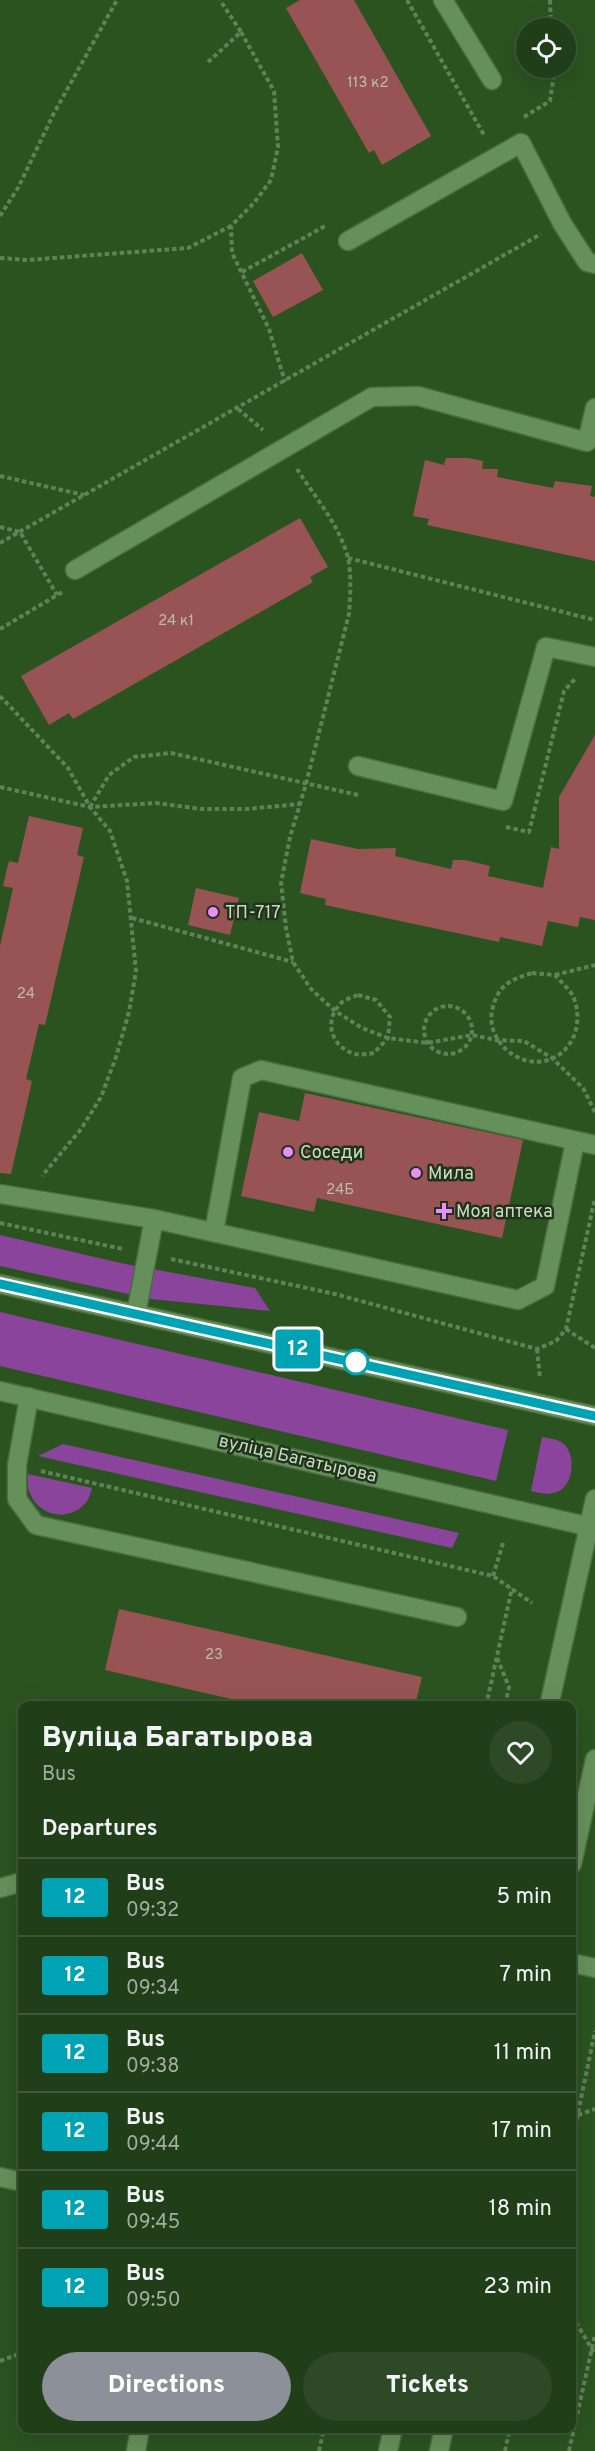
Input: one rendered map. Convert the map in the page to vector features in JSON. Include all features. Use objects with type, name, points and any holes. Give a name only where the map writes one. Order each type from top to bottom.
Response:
[{"type":"street","points":[[443,0],[492,80]]},
{"type":"street","points":[[348,241],[520,143],[562,223],[587,262],[595,264]]},
{"type":"street","points":[[75,570],[372,397],[418,396],[586,442],[595,408]]},
{"type":"street","points":[[358,766],[503,801],[546,647],[595,657]]},
{"type":"street","points":[[214,1232],[242,1078],[261,1070],[595,1145]]},
{"type":"street","points":[[0,1194],[154,1219],[518,1300],[545,1286],[575,1142]]},
{"type":"street","points":[[136,1314],[154,1219]]},
{"type":"street","points":[[0,1284],[595,1416]]},
{"type":"street","name":"вуліца Багатырова","points":[[0,1391],[592,1527]]},
{"type":"street","points":[[29,1397],[17,1465],[17,1499],[36,1525],[457,1617]]},
{"type":"street","points":[[550,1701],[592,1527],[595,1499]]},
{"type":"street","points":[[576,1846],[595,1759]]},
{"type":"street","points":[[0,1888],[18,1883]]},
{"type":"street","points":[[576,1964],[595,1968]]},
{"type":"street","points":[[0,2177],[18,2181]]},
{"type":"street","points":[[136,2451],[139,2433]]},
{"type":"street","points":[[388,2451],[392,2433]]},
{"type":"street","points":[[439,2451],[443,2433]]},
{"type":"path","points":[[0,216],[18,188],[54,113],[117,0]]},
{"type":"path","points":[[0,258],[27,260],[188,248],[231,226],[254,203],[271,180],[278,147],[274,91],[220,0]]},
{"type":"path","points":[[407,0],[486,138]]},
{"type":"path","points":[[550,0],[551,18]]},
{"type":"path","points":[[208,62],[241,32]]},
{"type":"path","points":[[523,117],[550,101],[553,78]]},
{"type":"path","points":[[242,272],[334,222]]},
{"type":"path","points":[[0,543],[562,223]]},
{"type":"path","points":[[231,226],[232,253],[269,329],[285,382]]},
{"type":"path","points":[[238,409],[284,448]]},
{"type":"path","points":[[305,461],[296,467],[337,531],[348,558],[351,591],[349,614],[290,837],[281,883],[286,928],[293,962],[311,989],[335,1011],[362,1028],[388,1038],[427,1043],[472,1035],[496,1040],[524,1041],[552,1058],[583,1089],[595,1112]]},
{"type":"path","points":[[0,476],[84,495]]},
{"type":"path","points":[[0,528],[20,532],[57,595]]},
{"type":"path","points":[[348,558],[595,620]]},
{"type":"path","points":[[0,629],[67,590]]},
{"type":"path","points":[[0,696],[68,768],[90,807],[110,831],[127,881],[136,971],[129,1012],[101,1096],[81,1130],[22,1197]]},
{"type":"path","points":[[0,787],[90,807],[156,803],[201,809],[247,809],[300,804]]},
{"type":"path","points":[[131,918],[293,962]]},
{"type":"path","points":[[555,975],[573,995],[578,1016],[575,1036],[564,1050],[552,1058],[528,1060],[508,1051],[496,1040],[490,1021],[495,996],[512,980],[532,973],[555,975],[595,965]]},
{"type":"path","points":[[358,995],[376,1000],[390,1017],[388,1038],[374,1053],[357,1054],[344,1049],[334,1040],[330,1023],[335,1011],[342,1002],[358,995]]},
{"type":"path","points":[[441,1006],[460,1009],[471,1021],[472,1035],[466,1047],[453,1053],[436,1051],[427,1043],[424,1030],[426,1017],[441,1006]]},
{"type":"path","points":[[566,1329],[595,1348]]},
{"type":"path","points":[[537,1349],[540,1378]]},
{"type":"path","points":[[17,1465],[493,1576],[532,1603]]},
{"type":"path","points":[[493,1576],[503,1544]]},
{"type":"path","points":[[487,1701],[512,1588]]},
{"type":"path","points":[[497,1656],[509,1687],[506,1701]]},
{"type":"path","points":[[576,2120],[595,2031]]},
{"type":"path","points":[[577,2115],[595,2109]]},
{"type":"path","points":[[576,2323],[595,2354]]},
{"type":"path","points":[[576,2420],[595,2334]]},
{"type":"path","points":[[0,2361],[18,2354]]},
{"type":"path","points":[[319,2451],[323,2433]]},
{"type":"path","points":[[506,2451],[509,2433]]},
{"type":"path","points":[[569,2451],[573,2433]]},
{"type":"shaded area","points":[[0,1235],[125,1264],[255,1288],[270,1311],[151,1299],[0,1266]]},
{"type":"shaded area","points":[[0,1312],[508,1430],[496,1481],[0,1366]]},
{"type":"shaded area","points":[[542,1437],[554,1439],[566,1446],[572,1467],[564,1487],[559,1491],[545,1494],[531,1491]]},
{"type":"shaded area","points":[[63,1444],[459,1533],[452,1548],[38,1456]]},
{"type":"shaded area","points":[[28,1474],[92,1488],[88,1500],[80,1508],[73,1512],[56,1514],[48,1512],[34,1501],[28,1489]]},
{"type":"building","points":[[300,0],[354,0],[431,136],[382,165],[374,150],[369,153],[286,8]]},
{"type":"building","points":[[302,253],[323,290],[273,317],[253,281]]},
{"type":"building","points":[[446,458],[483,461],[482,469],[498,469],[497,477],[553,488],[555,481],[592,486],[590,496],[595,497],[595,561],[427,525],[429,519],[413,516],[425,460],[444,465]]},
{"type":"building","points":[[300,518],[328,567],[310,577],[313,582],[73,719],[69,713],[49,725],[21,676]]},
{"type":"building","points":[[595,735],[595,920],[580,917],[578,927],[548,921],[542,946],[500,937],[499,942],[325,905],[326,899],[300,893],[311,839],[358,849],[396,848],[395,856],[451,869],[453,860],[465,860],[490,866],[488,876],[543,888],[551,847],[559,849],[559,797]]},
{"type":"building","points":[[29,816],[83,828],[77,855],[84,857],[45,1025],[39,1024],[26,1079],[32,1081],[11,1174],[0,1173],[0,946],[13,888],[3,886],[9,861],[18,863]]},
{"type":"building","name":"ТП-717","points":[[196,888],[239,898],[230,935],[188,925]]},
{"type":"building","points":[[305,1093],[523,1140],[502,1238],[317,1198],[314,1212],[241,1196],[259,1112],[299,1121]]},
{"type":"building","points":[[119,1609],[422,1677],[416,1701],[239,1701],[105,1670]]},
{"type":"bus line","name":"12","points":[[0,1284],[595,1416]]},
{"type":"place","name":"ТП-717","points":[[213,912]]},
{"type":"place","name":"Соседи","points":[[288,1152]]},
{"type":"place","name":"Мила","points":[[416,1173]]},
{"type":"place","name":"Моя аптека","points":[[444,1211]]}]
